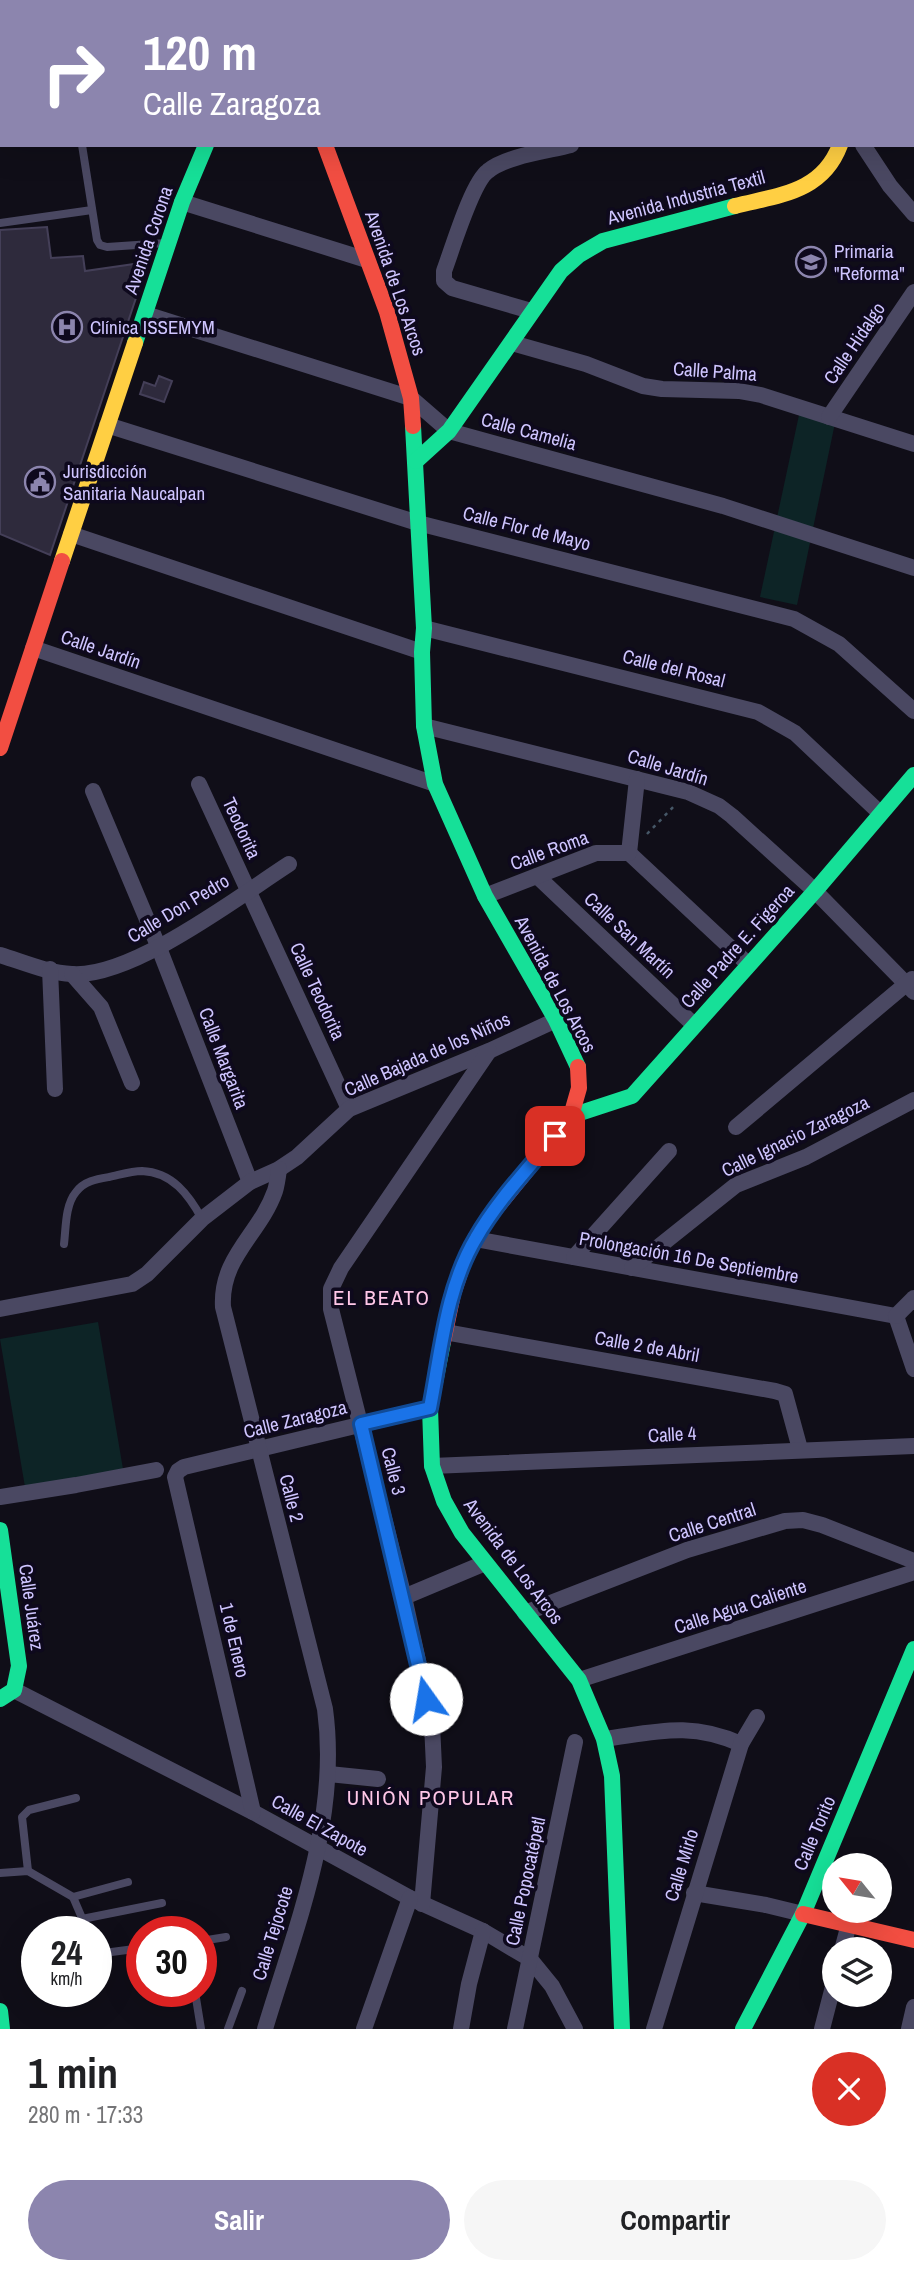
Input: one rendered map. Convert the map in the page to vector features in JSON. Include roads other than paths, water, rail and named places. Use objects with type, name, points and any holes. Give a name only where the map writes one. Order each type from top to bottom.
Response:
[{"type":"main road","name":"Avenida Corona","points":[[0,748],[182,202],[205,147]]},
{"type":"main road","name":"Avenida de Los Arcos","points":[[327,147],[387,312],[411,398],[424,628],[424,726],[435,785],[485,896],[556,1020],[578,1067],[579,1088],[571,1116],[489,1217],[475,1239],[453,1294],[430,1408],[432,1466],[444,1501],[462,1533],[579,1680],[604,1739],[612,1776],[622,2029]]},
{"type":"main road","name":"Avenida Industria Textil","points":[[416,461],[449,431],[512,343],[531,311],[561,271],[579,255],[603,241],[804,188],[822,176],[835,160],[839,147]]},
{"type":"main road","name":"Calle Padre E. Figeroa","points":[[571,1116],[632,1096],[815,891],[914,775]]},
{"type":"main road","name":"Calle Juárez","points":[[0,1530],[19,1666],[7,1695]]},
{"type":"main road","name":"Calle Torito","points":[[743,2029],[803,1914],[914,1649]]},
{"type":"main road","points":[[803,1914],[914,1940]]},
{"type":"main road","points":[[0,2011],[2,2029]]},
{"type":"street","points":[[531,311],[452,288],[444,281],[444,271],[476,187],[485,172],[499,164],[563,147]]},
{"type":"street","points":[[864,147],[890,186],[914,214]]},
{"type":"street","points":[[182,202],[367,260]]},
{"type":"street","name":"Calle Hidalgo","points":[[829,418],[914,292]]},
{"type":"street","name":"Calle Camelia","points":[[145,314],[411,398],[449,431],[723,506],[914,568]]},
{"type":"street","points":[[898,315],[914,320]]},
{"type":"street","name":"Calle Palma","points":[[512,343],[586,364],[643,386],[662,389],[739,390],[761,395],[914,444]]},
{"type":"street","name":"Calle Flor de Mayo","points":[[107,425],[418,523],[794,619],[839,644],[914,711]]},
{"type":"street","points":[[71,534],[422,652]]},
{"type":"street","name":"Calle del Rosal","points":[[424,628],[758,712],[795,733],[880,813]]},
{"type":"street","name":"Calle Jardín","points":[[33,648],[435,785]]},
{"type":"street","name":"Calle Jardín","points":[[424,726],[688,792],[719,806],[815,891],[912,985]]},
{"type":"street","points":[[636,779],[629,853],[748,964]]},
{"type":"street","name":"Teodorita","points":[[199,784],[248,891]]},
{"type":"street","name":"Calle Margarita","points":[[93,791],[159,948],[250,1182]]},
{"type":"street","name":"Calle Roma","points":[[485,896],[596,853],[629,853]]},
{"type":"street","name":"Calle Don Pedro","points":[[0,955],[72,974],[104,971],[159,948],[289,864]]},
{"type":"street","name":"Calle San Martín","points":[[537,876],[694,1025]]},
{"type":"street","name":"Calle Teodorita","points":[[248,891],[349,1109]]},
{"type":"street","points":[[50,969],[55,1088]]},
{"type":"street","points":[[72,974],[101,1007],[132,1083]]},
{"type":"street","points":[[736,1127],[912,985]]},
{"type":"street","name":"Calle Bajada de los Niños","points":[[0,1310],[132,1284],[147,1274],[202,1219],[250,1182],[279,1169],[323,1135],[349,1109],[556,1020]]},
{"type":"street","name":"Calle 3","points":[[364,2029],[416,1901],[434,1745],[432,1724],[404,1597],[331,1309],[331,1289],[341,1268],[489,1051]]},
{"type":"street","name":"Calle Ignacio Zaragoza","points":[[632,1268],[736,1185],[806,1157],[914,1100]]},
{"type":"street","points":[[574,1257],[669,1150]]},
{"type":"street","name":"Calle 2","points":[[279,1169],[275,1192],[229,1269],[222,1287],[223,1307],[325,1709],[330,1741],[329,1774],[319,1849]]},
{"type":"street","name":"Prolongación 16 De Septiembre","points":[[475,1239],[896,1316]]},
{"type":"street","points":[[913,1363],[896,1316],[914,1298]]},
{"type":"street","name":"Calle 2 de Abril","points":[[444,1332],[785,1394],[800,1449]]},
{"type":"street","name":"Calle Zaragoza","points":[[175,1477],[184,1467],[430,1408]]},
{"type":"street","name":"Calle 4","points":[[432,1466],[914,1446]]},
{"type":"street","points":[[0,1497],[156,1469]]},
{"type":"street","name":"1 de Enero","points":[[175,1477],[253,1812]]},
{"type":"street","name":"Calle Central","points":[[525,1613],[687,1550],[785,1521],[803,1520],[822,1525],[914,1561]]},
{"type":"street","points":[[404,1597],[485,1563]]},
{"type":"street","name":"Calle Agua Caliente","points":[[579,1680],[914,1572]]},
{"type":"street","name":"Calle El Zapote","points":[[7,1695],[253,1812],[416,1901],[483,1931],[530,1959],[552,1986],[575,2029]]},
{"type":"street","name":"Calle Mirlo","points":[[654,2029],[741,1744],[757,1717]]},
{"type":"street","points":[[604,1739],[675,1729],[720,1735],[741,1744]]},
{"type":"street","name":"Calle Popocatépetl","points":[[515,2029],[575,1742]]},
{"type":"street","points":[[329,1774],[378,1779]]},
{"type":"street","name":"Calle Tejocote","points":[[265,2029],[319,1849]]},
{"type":"street","points":[[694,1893],[803,1914]]},
{"type":"street","points":[[846,1937],[849,1924]]},
{"type":"street","points":[[461,2029],[469,1983],[483,1931]]},
{"type":"street","points":[[822,2029],[828,2007]]},
{"type":"street","points":[[909,2029],[914,2007]]},
{"type":"lane","points":[[82,147],[100,245],[107,247],[169,243]]},
{"type":"lane","points":[[0,223],[92,210]]},
{"type":"lane","points":[[64,1244],[69,1206],[74,1194],[83,1184],[96,1179],[142,1171],[167,1178],[187,1193],[202,1219]]},
{"type":"lane","points":[[28,1871],[22,1817],[29,1810],[76,1798]]},
{"type":"lane","points":[[0,1873],[28,1871],[73,1897],[81,1916]]},
{"type":"lane","points":[[73,1897],[128,1882]]},
{"type":"lane","points":[[97,1916],[162,1903]]},
{"type":"lane","points":[[217,1938],[226,1937]]},
{"type":"lane","points":[[228,2029],[242,1991]]},
{"type":"lane","points":[[197,2007],[201,2029]]},
{"type":"place","name":"Primaria \"Reforma\"","points":[[811,262]]},
{"type":"place","name":"Clínica ISSEMYM","points":[[67,327]]},
{"type":"place","name":"Jurisdicción Sanitaria Naucalpan","points":[[40,482]]},
{"type":"district","name":"EL BEATO","points":[[382,1297]]},
{"type":"district","name":"UNIÓN POPULAR","points":[[431,1797]]}]
